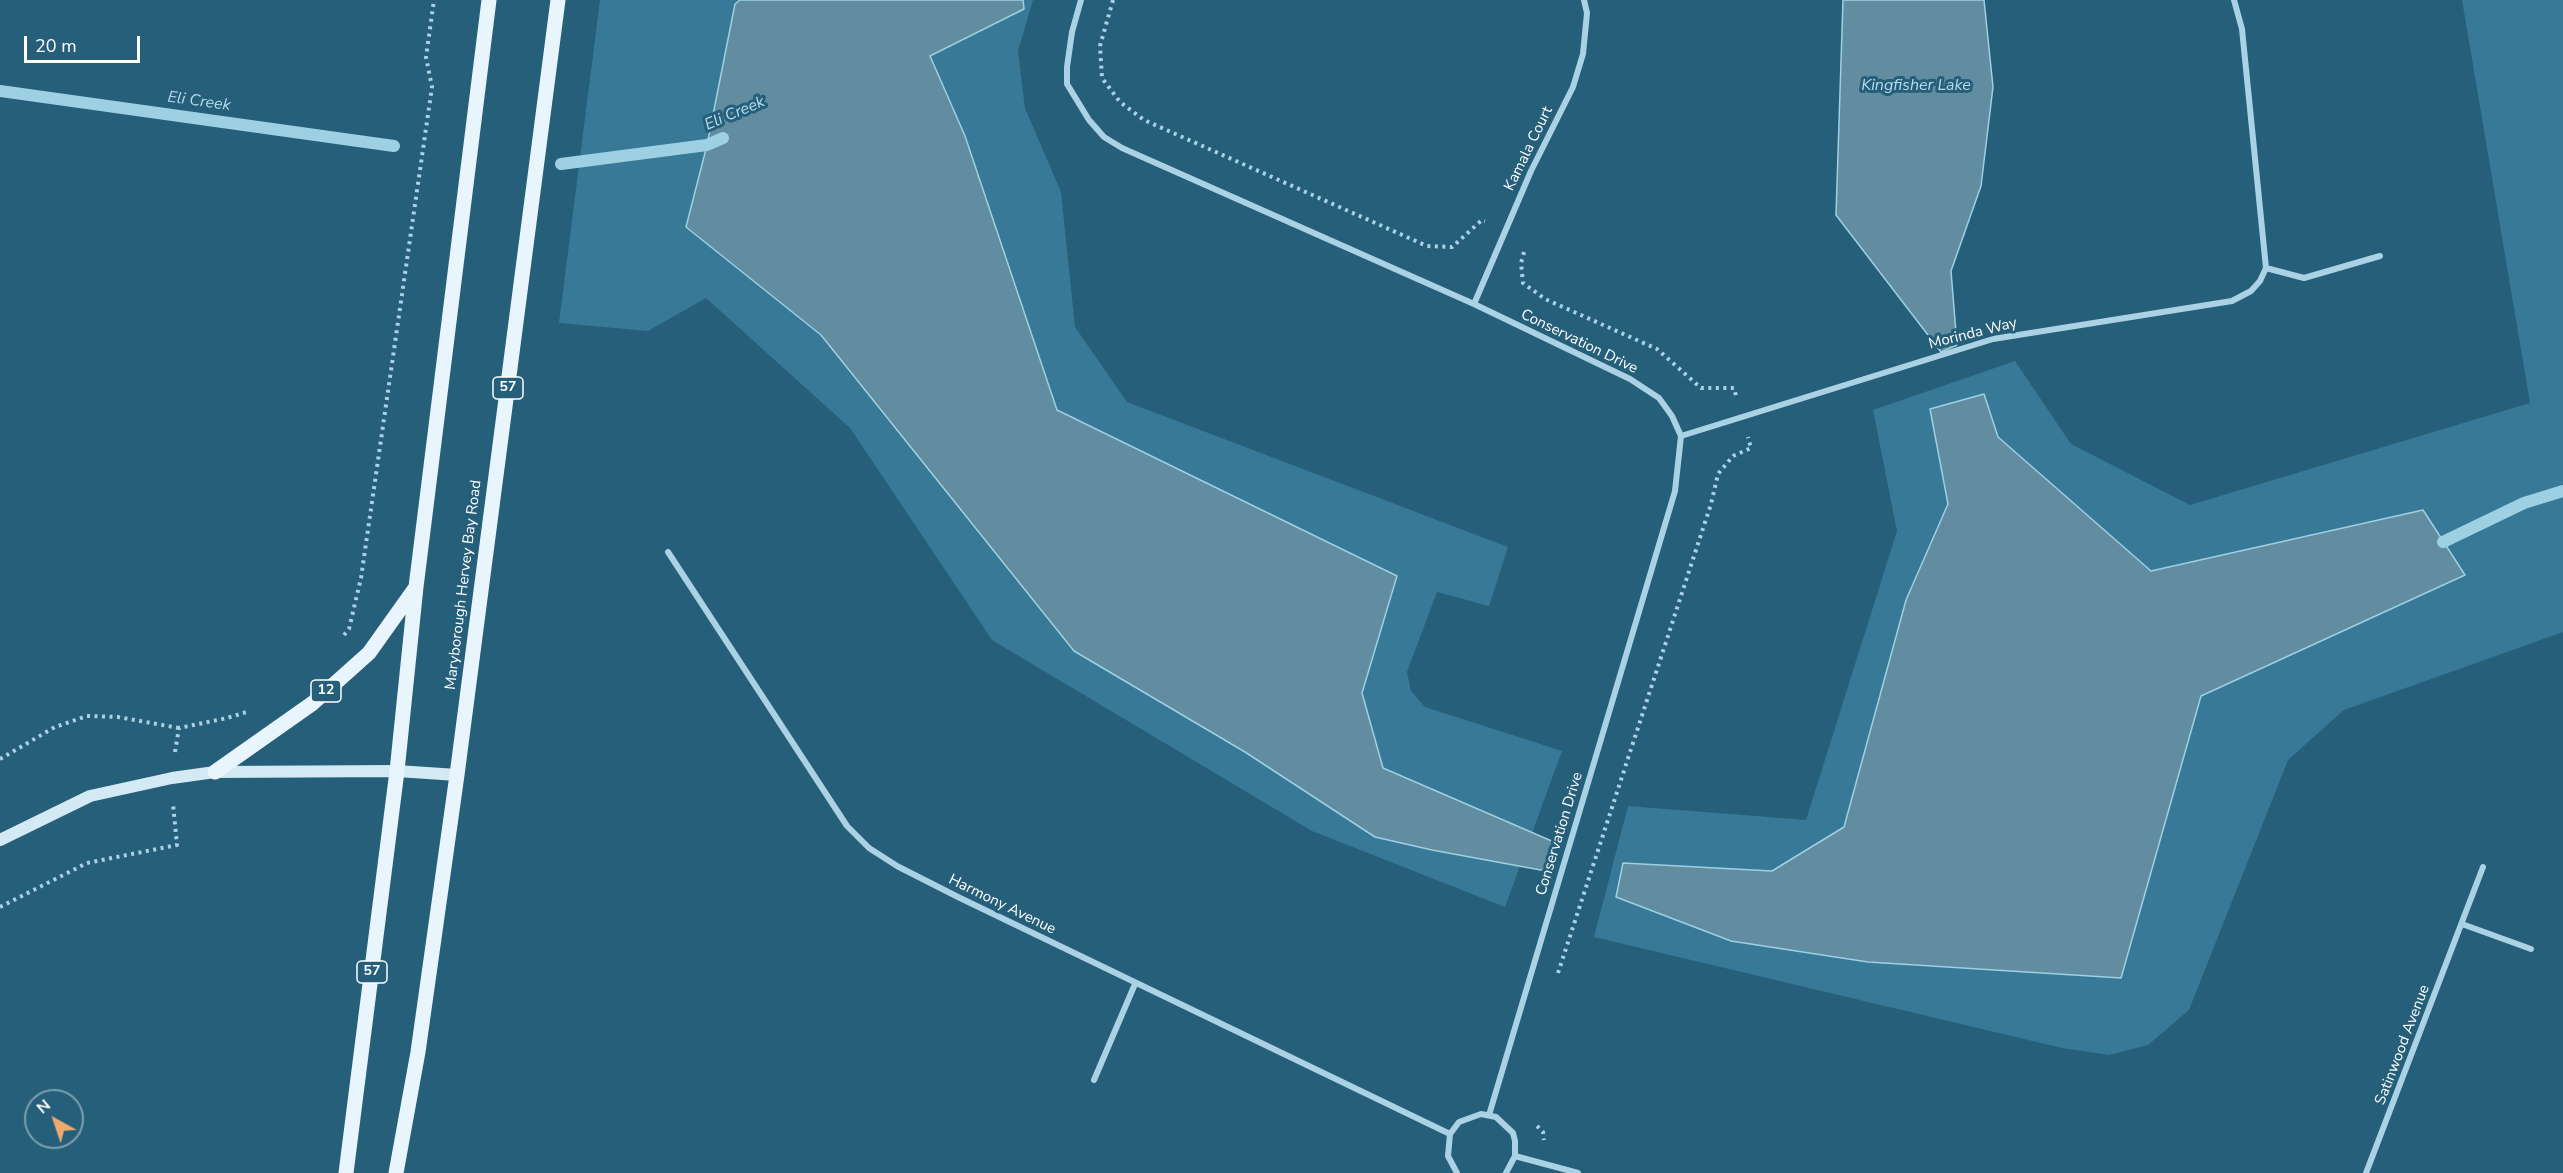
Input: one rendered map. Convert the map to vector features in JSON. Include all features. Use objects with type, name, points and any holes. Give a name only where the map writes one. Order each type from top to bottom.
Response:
[{"type":"main road","name":"57","points":[[346,1173],[397,771],[416,587],[489,0]]},
{"type":"main road","name":"Maryborough Hervey Bay Road","points":[[396,1173],[418,1052],[457,775],[558,0]]},
{"type":"main road","name":"12","points":[[215,772],[313,703],[369,652],[416,587]]},
{"type":"main road","name":"12","points":[[0,840],[90,796],[172,778],[215,772],[397,771],[457,775]]},
{"type":"street","name":"Conservation Drive","points":[[1081,0],[1067,67],[1067,84],[1089,120],[1104,137],[1122,148],[1183,176],[1474,304],[1630,378],[1659,398],[1672,416],[1681,436],[1676,491],[1489,1115]]},
{"type":"street","name":"Kamala Court","points":[[1474,304],[1504,230],[1573,87],[1583,54],[1587,13],[1584,0]]},
{"type":"street","points":[[2234,0],[2242,29],[2266,268],[2304,278],[2380,256]]},
{"type":"street","name":"Morinda Way","points":[[1681,436],[1993,339],[2232,301],[2250,291],[2260,281],[2266,268]]},
{"type":"street","name":"Harmony Avenue","points":[[668,552],[847,826],[869,848],[938,886],[1135,984],[1450,1134]]},
{"type":"street","name":"Satinwood Avenue","points":[[2366,1173],[2483,867]]},
{"type":"street","points":[[2462,924],[2531,949]]},
{"type":"street","points":[[1094,1080],[1135,984]]},
{"type":"street","points":[[1457,1173],[1448,1156],[1450,1134],[1466,1118],[1481,1114],[1503,1122],[1513,1133],[1515,1156],[1506,1173]]},
{"type":"street","points":[[1515,1156],[1578,1173]]},
{"type":"path","points":[[343,637],[349,629],[361,578],[432,87],[426,57],[434,0]]},
{"type":"path","points":[[1113,0],[1100,46],[1102,78],[1120,102],[1144,120],[1427,246],[1452,247],[1482,219],[1526,243],[1521,263],[1523,283],[1545,299],[1657,349],[1701,388],[1734,388],[1751,448],[1733,456],[1718,474],[1707,515],[1556,981]]},
{"type":"path","points":[[0,759],[55,727],[87,716],[118,717],[179,728],[227,718],[258,708]]},
{"type":"path","points":[[0,908],[87,863],[177,845],[172,778],[179,728]]},
{"type":"path","points":[[1529,1119],[1543,1132],[1546,1165]]},
{"type":"shaded area","points":[[600,0],[1033,0],[1018,51],[1025,108],[1061,192],[1075,327],[1127,402],[1508,547],[1489,606],[1437,592],[1407,672],[1411,691],[1425,707],[1562,751],[1505,907],[1312,831],[992,640],[850,428],[706,298],[648,331],[559,323]]},
{"type":"shaded area","points":[[2462,0],[2563,0],[2563,632],[2344,710],[2288,760],[2189,1010],[2148,1045],[2109,1055],[2062,1048],[1594,937],[1628,806],[1806,820],[1897,531],[1873,410],[2015,361],[2071,444],[2190,505],[2530,403]]},
{"type":"water","points":[[740,0],[1023,0],[1024,9],[930,56],[965,136],[1057,410],[1397,576],[1362,693],[1383,768],[1554,842],[1546,871],[1375,837],[1245,752],[1074,651],[821,335],[686,227],[707,145],[735,4]]},
{"type":"water","name":"Kingfisher Lake","points":[[1843,0],[1984,0],[1993,87],[1981,186],[1951,271],[1957,345],[1941,352],[1836,215]]},
{"type":"water","points":[[1984,394],[1998,437],[2151,571],[2423,510],[2465,575],[2201,696],[2121,978],[1868,962],[1731,941],[1616,897],[1623,863],[1772,871],[1844,827],[1906,600],[1948,504],[1930,409]]},
{"type":"waterway","name":"Eli Creek","points":[[0,91],[394,146]]},
{"type":"waterway","name":"Eli Creek","points":[[561,164],[707,145],[723,138]]},
{"type":"waterway","points":[[2443,542],[2524,503],[2563,491]]}]
